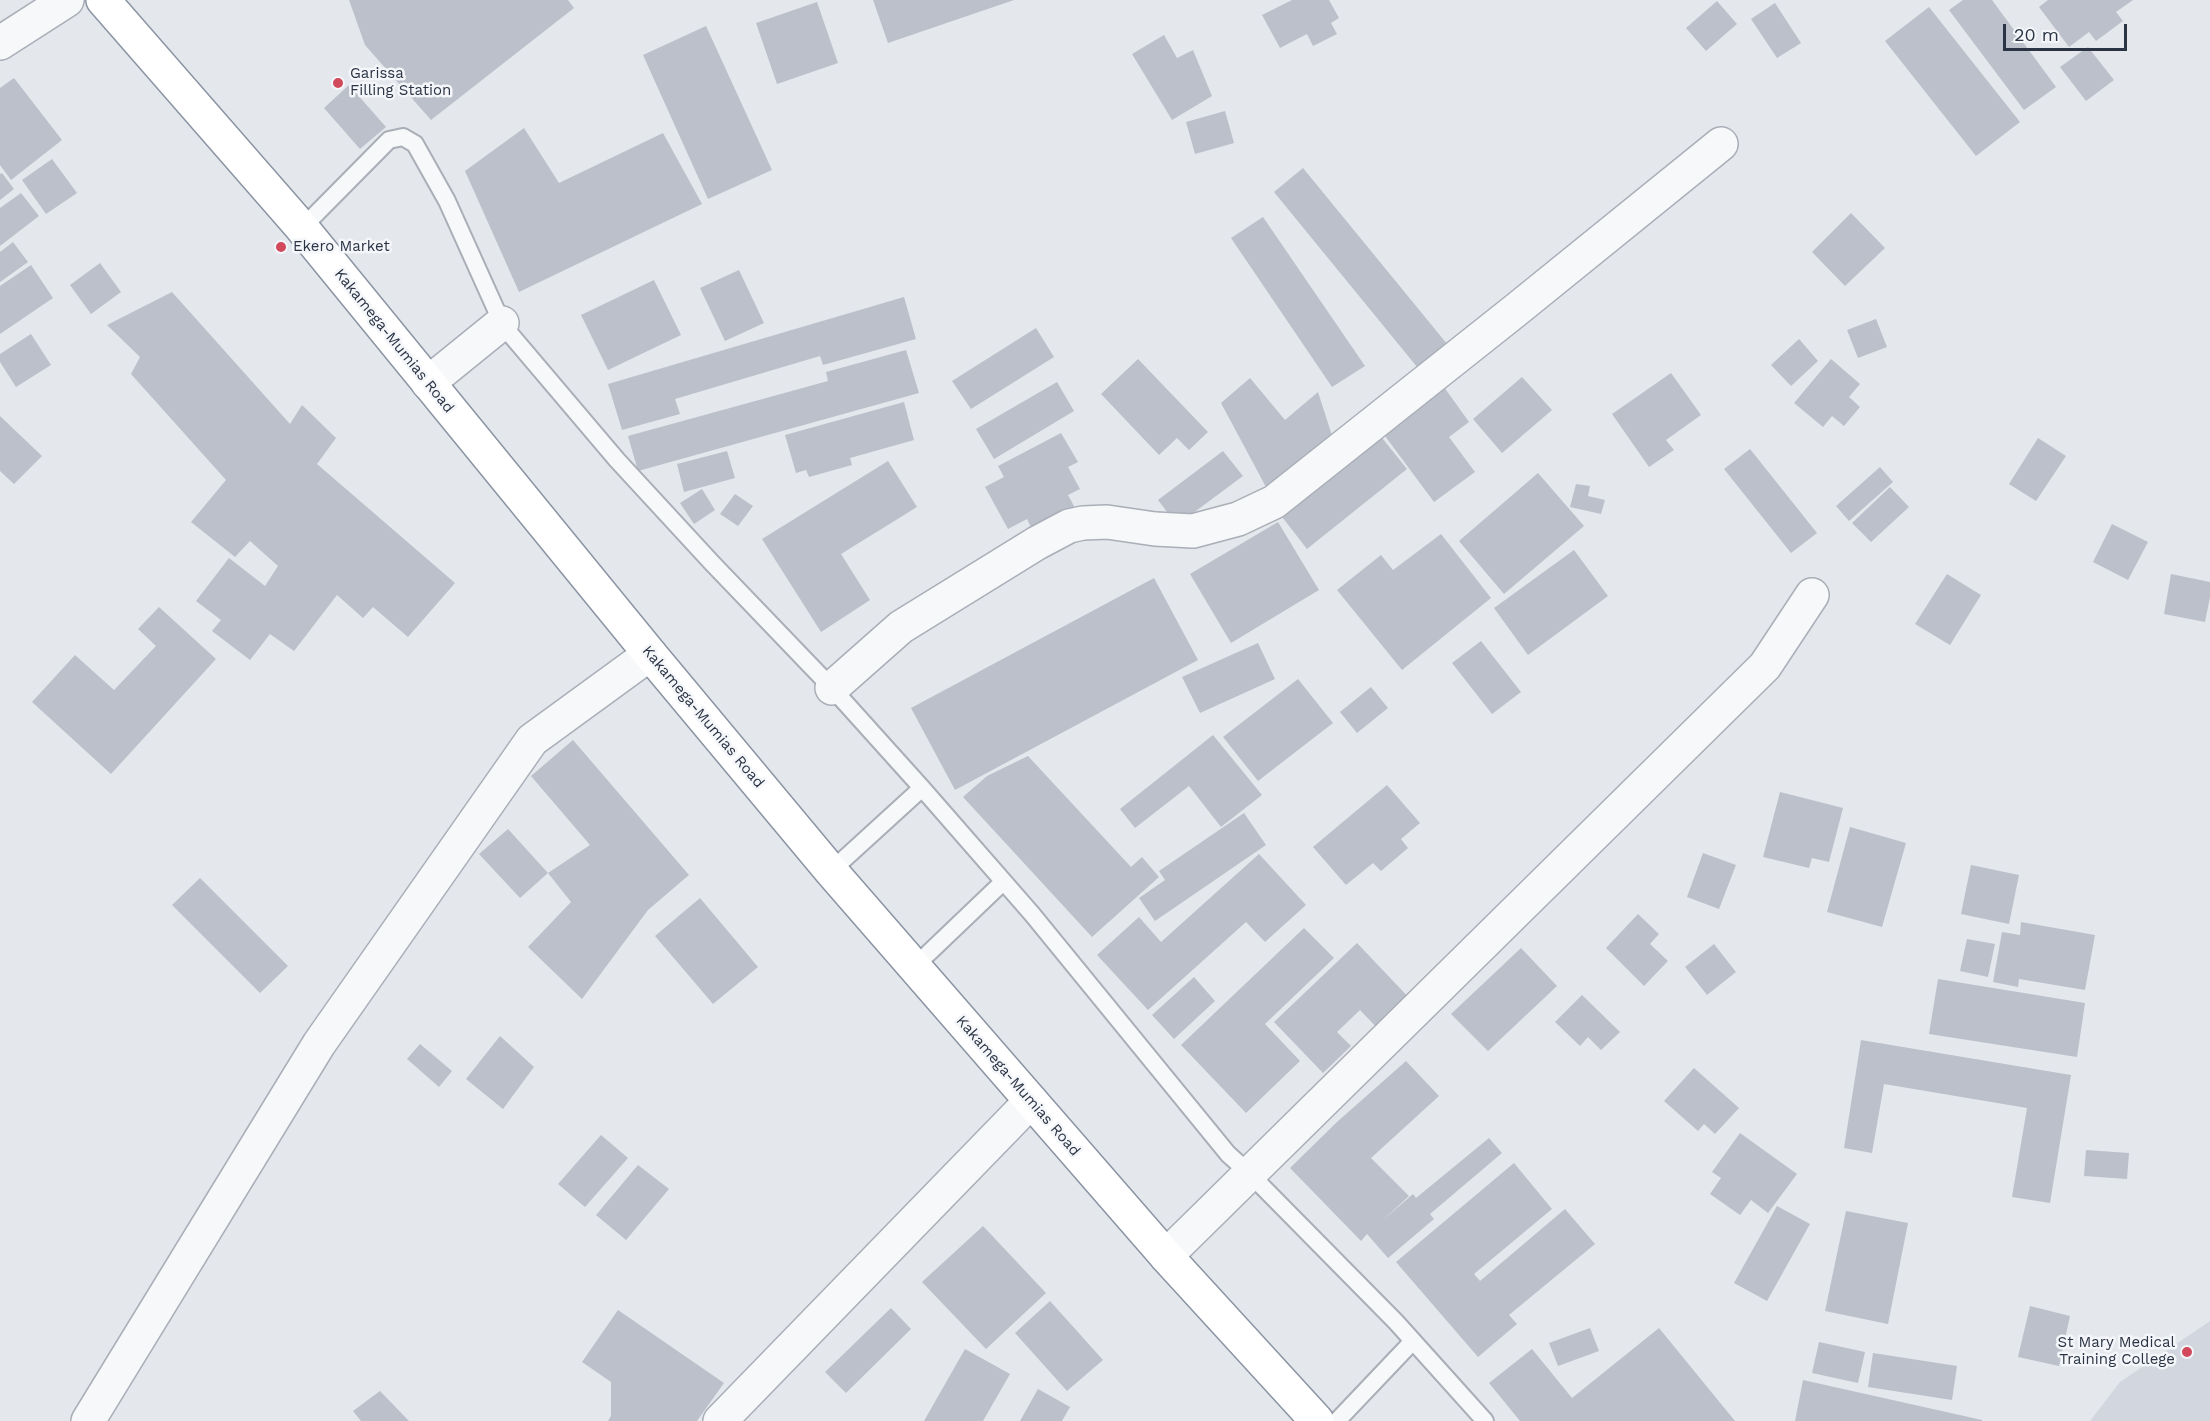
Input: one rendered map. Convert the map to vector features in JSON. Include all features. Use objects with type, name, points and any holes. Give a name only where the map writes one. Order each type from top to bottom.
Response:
[{"type":"highway","name":"Kakamega-Mumias Road","points":[[103,0],[302,228],[650,654],[831,871],[1166,1256],[1317,1421]]},
{"type":"street","points":[[0,43],[67,0]]},
{"type":"street","points":[[832,687],[901,627],[1037,543],[1069,526],[1107,522],[1155,529],[1193,531],[1238,519],[1274,502],[1721,144]]},
{"type":"street","points":[[428,383],[502,323]]},
{"type":"street","points":[[1166,1256],[1766,666],[1812,595]]},
{"type":"street","points":[[88,1421],[319,1044],[532,740],[650,654]]},
{"type":"street","points":[[720,1421],[1031,1101]]},
{"type":"lane","points":[[302,228],[389,140],[403,137],[416,144],[447,201],[502,323],[617,460],[712,563],[832,687],[922,788],[1003,882],[1228,1154],[1396,1322],[1485,1421]]},
{"type":"lane","points":[[831,871],[922,788]]},
{"type":"lane","points":[[914,967],[1003,882]]},
{"type":"lane","points":[[1336,1421],[1413,1341]]},
{"type":"shaded area","name":"St Mary Medical Training College","points":[[2210,1321],[2210,1421],[2090,1421],[2120,1382]]},
{"type":"building","points":[[349,0],[568,0],[574,8],[431,120],[365,45]]},
{"type":"building","points":[[873,0],[1014,0],[888,43]]},
{"type":"building","points":[[1292,0],[1329,0],[1339,18],[1331,23],[1337,34],[1313,46],[1307,34],[1280,48],[1262,15]]},
{"type":"building","points":[[1963,0],[1992,0],[2056,87],[2024,110],[1949,10]]},
{"type":"building","points":[[2048,0],[2133,0],[2116,12],[2123,21],[2096,41],[2089,32],[2069,47],[2039,7]]},
{"type":"building","points":[[1717,1],[1737,24],[1706,51],[1686,28]]},
{"type":"building","points":[[817,2],[838,63],[777,84],[756,23]]},
{"type":"building","points":[[1775,3],[1801,43],[1777,58],[1751,19]]},
{"type":"building","points":[[1929,7],[2020,122],[1976,156],[1885,41]]},
{"type":"building","points":[[706,26],[772,170],[708,199],[643,55]]},
{"type":"building","points":[[1164,35],[1177,58],[1193,50],[1212,96],[1172,120],[1132,54]]},
{"type":"building","points":[[2088,47],[2114,80],[2086,101],[2060,67]]},
{"type":"building","points":[[14,78],[62,140],[11,180],[0,165],[0,88]]},
{"type":"building","points":[[349,85],[386,127],[360,149],[324,108]]},
{"type":"building","points":[[1225,111],[1234,143],[1195,154],[1186,122]]},
{"type":"building","points":[[524,128],[559,183],[663,133],[702,204],[519,292],[465,171]]},
{"type":"building","points":[[52,159],[77,193],[46,214],[22,180]]},
{"type":"building","points":[[1303,168],[1452,350],[1422,373],[1274,192]]},
{"type":"building","points":[[2,173],[14,189],[0,200],[0,174]]},
{"type":"building","points":[[21,193],[39,216],[0,246],[0,208]]},
{"type":"building","points":[[1851,213],[1885,248],[1845,286],[1812,252]]},
{"type":"building","points":[[1263,217],[1365,366],[1332,387],[1231,238]]},
{"type":"building","points":[[13,242],[28,262],[0,282],[0,252]]},
{"type":"building","points":[[100,263],[121,292],[91,314],[70,285]]},
{"type":"building","points":[[31,265],[53,298],[0,334],[0,286]]},
{"type":"building","points":[[739,270],[764,323],[725,341],[700,288]]},
{"type":"building","points":[[654,280],[681,335],[608,370],[581,315]]},
{"type":"building","points":[[172,292],[290,424],[302,405],[336,438],[317,464],[455,583],[408,637],[373,607],[363,618],[337,595],[294,651],[270,634],[250,660],[212,631],[221,620],[196,601],[229,558],[265,586],[278,566],[250,541],[235,557],[191,522],[226,480],[131,374],[140,357],[107,325]]},
{"type":"building","points":[[904,297],[916,339],[823,365],[820,356],[675,399],[680,414],[622,430],[608,384]]},
{"type":"building","points":[[1876,319],[1887,347],[1858,358],[1847,330]]},
{"type":"building","points":[[1036,328],[1054,357],[971,409],[952,381]]},
{"type":"building","points":[[31,334],[51,365],[16,387],[0,362],[0,354]]},
{"type":"building","points":[[1799,339],[1818,361],[1791,386],[1771,365]]},
{"type":"building","points":[[906,350],[919,393],[638,471],[628,436],[828,381],[826,372]]},
{"type":"building","points":[[1138,359],[1208,432],[1189,450],[1177,438],[1159,455],[1101,394]]},
{"type":"building","points":[[1831,359],[1860,384],[1849,397],[1860,407],[1844,426],[1832,416],[1823,427],[1794,403]]},
{"type":"building","points":[[1671,373],[1701,415],[1666,440],[1674,450],[1649,467],[1612,414]]},
{"type":"building","points":[[1522,377],[1552,410],[1502,453],[1473,419]]},
{"type":"building","points":[[1250,378],[1285,420],[1318,392],[1337,451],[1274,502],[1221,403]]},
{"type":"building","points":[[1057,382],[1074,411],[994,459],[976,429]]},
{"type":"building","points":[[1444,387],[1469,422],[1449,437],[1475,472],[1434,502],[1382,432]]},
{"type":"building","points":[[904,402],[914,440],[850,458],[852,465],[809,477],[806,470],[796,473],[785,435]]},
{"type":"building","points":[[0,416],[42,456],[14,484],[0,471]]},
{"type":"building","points":[[1061,433],[1078,462],[1068,467],[1080,489],[1068,495],[1075,508],[1033,531],[1027,519],[1008,529],[985,487],[1004,477],[998,466]]},
{"type":"building","points":[[1379,434],[1407,469],[1307,549],[1279,513]]},
{"type":"building","points":[[2038,438],[2066,456],[2036,501],[2009,484]]},
{"type":"building","points":[[1750,449],[1817,533],[1791,553],[1724,469]]},
{"type":"building","points":[[727,451],[735,478],[684,492],[677,464]]},
{"type":"building","points":[[1223,451],[1243,476],[1177,525],[1158,500]]},
{"type":"building","points":[[888,461],[917,507],[841,554],[870,600],[821,632],[762,539]]},
{"type":"building","points":[[1880,467],[1893,482],[1849,521],[1836,506]]},
{"type":"building","points":[[1538,473],[1584,526],[1504,594],[1459,541]]},
{"type":"building","points":[[1576,484],[1590,486],[1588,496],[1605,500],[1601,514],[1570,507]]},
{"type":"building","points":[[1890,487],[1909,507],[1871,542],[1852,523]]},
{"type":"building","points":[[702,489],[715,510],[694,524],[680,503]]},
{"type":"building","points":[[735,494],[753,506],[738,526],[720,514]]},
{"type":"building","points":[[1278,522],[1319,590],[1231,643],[1190,574]]},
{"type":"building","points":[[2112,524],[2148,542],[2128,580],[2093,562]]},
{"type":"building","points":[[1441,534],[1491,598],[1402,670],[1337,590],[1381,555],[1393,570]]},
{"type":"building","points":[[1574,550],[1608,596],[1528,655],[1494,608]]},
{"type":"building","points":[[1947,574],[1981,595],[1950,645],[1915,624]]},
{"type":"building","points":[[2171,574],[2210,582],[2210,597],[2205,622],[2164,614]]},
{"type":"building","points":[[1154,578],[1198,660],[955,790],[911,708]]},
{"type":"building","points":[[159,607],[216,659],[111,774],[32,702],[75,655],[114,690],[156,646],[138,629]]},
{"type":"building","points":[[1481,641],[1521,692],[1492,714],[1452,663]]},
{"type":"building","points":[[1258,643],[1275,679],[1200,713],[1182,677]]},
{"type":"building","points":[[1298,679],[1333,723],[1258,781],[1223,737]]},
{"type":"building","points":[[1371,687],[1388,708],[1357,733],[1340,712]]},
{"type":"building","points":[[1213,735],[1262,795],[1221,827],[1189,786],[1135,828],[1120,809]]},
{"type":"building","points":[[573,740],[689,875],[648,910],[582,999],[528,947],[571,902],[548,873],[590,845],[531,776]]},
{"type":"building","points":[[1028,756],[1131,867],[1142,857],[1159,877],[1092,937],[963,797],[987,776]]},
{"type":"building","points":[[1387,785],[1420,823],[1401,839],[1408,848],[1381,871],[1373,863],[1346,885],[1313,847]]},
{"type":"building","points":[[1780,792],[1843,808],[1829,862],[1812,858],[1809,868],[1763,857]]},
{"type":"building","points":[[1244,813],[1266,845],[1155,921],[1139,898],[1165,880],[1159,871]]},
{"type":"building","points":[[1850,827],[1906,843],[1882,927],[1827,912]]},
{"type":"building","points":[[508,829],[548,873],[520,898],[479,854]]},
{"type":"building","points":[[1703,853],[1736,865],[1719,909],[1687,897]]},
{"type":"building","points":[[1259,854],[1306,905],[1265,942],[1246,922],[1148,1010],[1097,955],[1139,917],[1161,942]]},
{"type":"building","points":[[1971,865],[2019,875],[2009,924],[1961,914]]},
{"type":"building","points":[[200,878],[288,966],[260,993],[172,905]]},
{"type":"building","points":[[700,898],[758,967],[713,1004],[655,936]]},
{"type":"building","points":[[1638,914],[1659,934],[1650,944],[1668,961],[1644,986],[1606,948]]},
{"type":"building","points":[[2021,922],[2095,935],[2085,990],[2019,979],[2018,987],[1993,982],[2002,932],[2020,935]]},
{"type":"building","points":[[1304,928],[1334,958],[1265,1024],[1300,1061],[1246,1113],[1181,1045]]},
{"type":"building","points":[[1967,939],[1995,944],[1988,977],[1960,971]]},
{"type":"building","points":[[1357,943],[1414,1003],[1382,1033],[1360,1010],[1337,1032],[1351,1046],[1323,1073],[1274,1022]]},
{"type":"building","points":[[1714,944],[1736,972],[1707,995],[1685,967]]},
{"type":"building","points":[[1521,948],[1557,986],[1488,1051],[1451,1014]]},
{"type":"building","points":[[1194,977],[1215,1001],[1174,1039],[1152,1015]]},
{"type":"building","points":[[1938,979],[2085,1003],[2077,1057],[1929,1034]]},
{"type":"building","points":[[1582,995],[1620,1032],[1601,1050],[1588,1037],[1580,1046],[1555,1022]]},
{"type":"building","points":[[500,1036],[534,1067],[503,1109],[466,1079]]},
{"type":"building","points":[[1861,1040],[2071,1075],[2050,1203],[2012,1197],[2027,1108],[1884,1084],[1872,1153],[1844,1148]]},
{"type":"building","points":[[420,1044],[452,1071],[439,1087],[407,1059]]},
{"type":"building","points":[[1406,1061],[1439,1096],[1371,1158],[1409,1196],[1382,1221],[1413,1194],[1416,1198],[1489,1138],[1502,1153],[1430,1214],[1434,1219],[1388,1258],[1367,1234],[1361,1241],[1290,1168],[1337,1122]]},
{"type":"building","points":[[1694,1068],[1739,1108],[1715,1134],[1704,1124],[1698,1131],[1664,1101]]},
{"type":"building","points":[[1740,1133],[1797,1174],[1768,1213],[1751,1200],[1740,1215],[1710,1194],[1721,1178],[1712,1172]]},
{"type":"building","points":[[601,1135],[628,1158],[585,1207],[558,1184]]},
{"type":"building","points":[[2086,1150],[2129,1153],[2127,1179],[2084,1176]]},
{"type":"building","points":[[1514,1163],[1552,1209],[1474,1274],[1480,1281],[1565,1209],[1595,1244],[1509,1315],[1517,1324],[1478,1357],[1396,1262]]},
{"type":"building","points":[[638,1165],[669,1189],[626,1240],[596,1215]]},
{"type":"building","points":[[1777,1206],[1810,1224],[1767,1301],[1734,1283]]},
{"type":"building","points":[[1846,1211],[1908,1223],[1888,1324],[1825,1311]]},
{"type":"building","points":[[983,1226],[1046,1293],[986,1349],[922,1282]]},
{"type":"building","points":[[1050,1301],[1103,1360],[1067,1391],[1015,1333]]},
{"type":"building","points":[[2030,1306],[2070,1316],[2059,1366],[2018,1357]]},
{"type":"building","points":[[891,1308],[911,1329],[846,1393],[825,1372]]},
{"type":"building","points":[[618,1310],[724,1383],[697,1421],[608,1421],[611,1416],[611,1382],[582,1362]]},
{"type":"building","points":[[1590,1328],[1599,1351],[1558,1366],[1549,1343]]},
{"type":"building","points":[[1659,1328],[1735,1421],[1520,1421],[1489,1383],[1532,1349],[1572,1398]]},
{"type":"building","points":[[1819,1342],[1865,1352],[1858,1383],[1812,1373]]},
{"type":"building","points":[[965,1349],[1010,1374],[983,1421],[924,1421]]},
{"type":"building","points":[[1873,1353],[1957,1366],[1952,1400],[1868,1387]]},
{"type":"building","points":[[1803,1380],[1982,1420],[1982,1421],[1795,1421]]},
{"type":"building","points":[[1038,1389],[1070,1407],[1062,1421],[1020,1421]]},
{"type":"building","points":[[380,1391],[409,1421],[361,1421],[353,1411]]},
{"type":"place","name":"Garissa Filling Station","points":[[338,83]]},
{"type":"place","name":"Ekero Market","points":[[281,247]]},
{"type":"place","name":"St Mary Medical Training College","points":[[2187,1352]]}]
